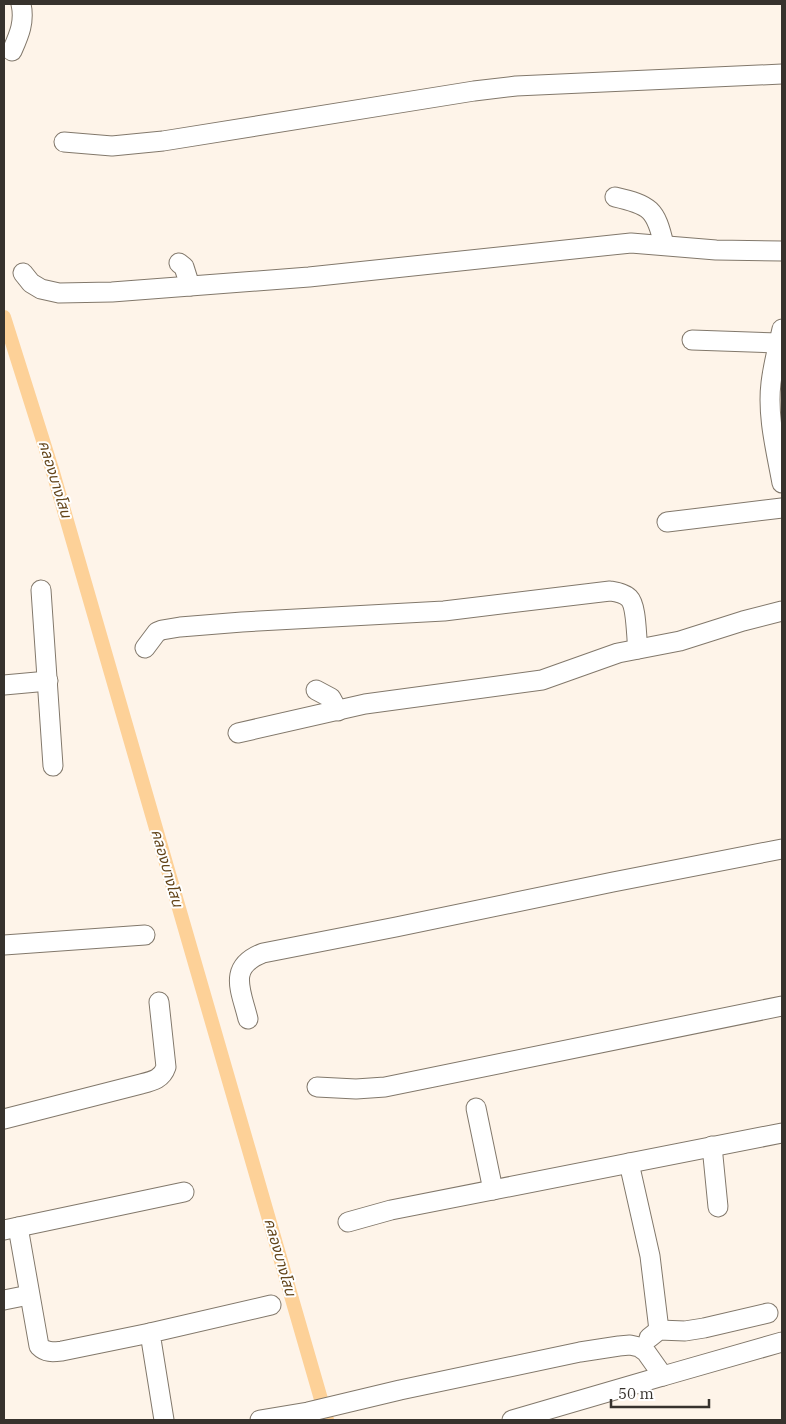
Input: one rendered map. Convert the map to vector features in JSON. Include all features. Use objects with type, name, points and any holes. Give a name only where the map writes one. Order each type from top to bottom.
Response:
[{"type":"street","points":[[12,51],[22,28],[23,13],[21,4]]},
{"type":"street","points":[[64,142],[112,146],[163,141],[474,91],[516,86],[782,74]]},
{"type":"street","points":[[615,197],[641,204],[649,209],[660,226],[664,245]]},
{"type":"street","points":[[22,273],[41,289],[59,293],[112,292],[446,263],[531,252],[622,244],[664,245],[698,249],[782,251]]},
{"type":"street","points":[[178,263],[184,267],[190,286]]},
{"type":"street","points":[[692,340],[781,336],[772,375],[770,401],[773,432],[782,483]]},
{"type":"street","points":[[667,522],[782,508]]},
{"type":"street","points":[[41,590],[53,766]]},
{"type":"street","points":[[145,648],[157,632],[180,627],[444,611],[610,591],[620,592],[633,605],[638,649]]},
{"type":"street","points":[[238,733],[365,704],[542,680],[618,653],[680,641],[782,611]]},
{"type":"street","points":[[4,685],[48,682]]},
{"type":"street","points":[[316,690],[332,698],[338,711]]},
{"type":"street","points":[[248,1019],[239,982],[240,972],[244,964],[251,958],[263,953],[406,926],[613,882],[782,849]]},
{"type":"street","points":[[4,945],[145,935]]},
{"type":"street","points":[[4,1119],[156,1080],[164,1075],[166,1061],[159,1002]]},
{"type":"street","points":[[317,1087],[356,1089],[385,1087],[782,1006]]},
{"type":"street","points":[[476,1108],[493,1190]]},
{"type":"street","points":[[348,1222],[390,1210],[782,1133]]},
{"type":"street","points":[[712,1146],[718,1207]]},
{"type":"street","points":[[629,1163],[650,1256],[660,1330]]},
{"type":"street","points":[[184,1192],[11,1228],[29,1295],[39,1346],[43,1351],[62,1350],[150,1333],[271,1304]]},
{"type":"street","points":[[4,1300],[29,1295]]},
{"type":"street","points":[[639,1347],[660,1330],[685,1331],[768,1314]]},
{"type":"street","points":[[150,1333],[164,1420]]},
{"type":"street","points":[[512,1420],[782,1342]]},
{"type":"street","points":[[260,1420],[308,1412],[400,1390],[580,1352],[619,1346],[630,1345],[639,1347],[646,1352],[663,1376]]},
{"type":"waterway","name":"คลองบางโสน","points":[[4,317],[52,469],[327,1420]]}]
